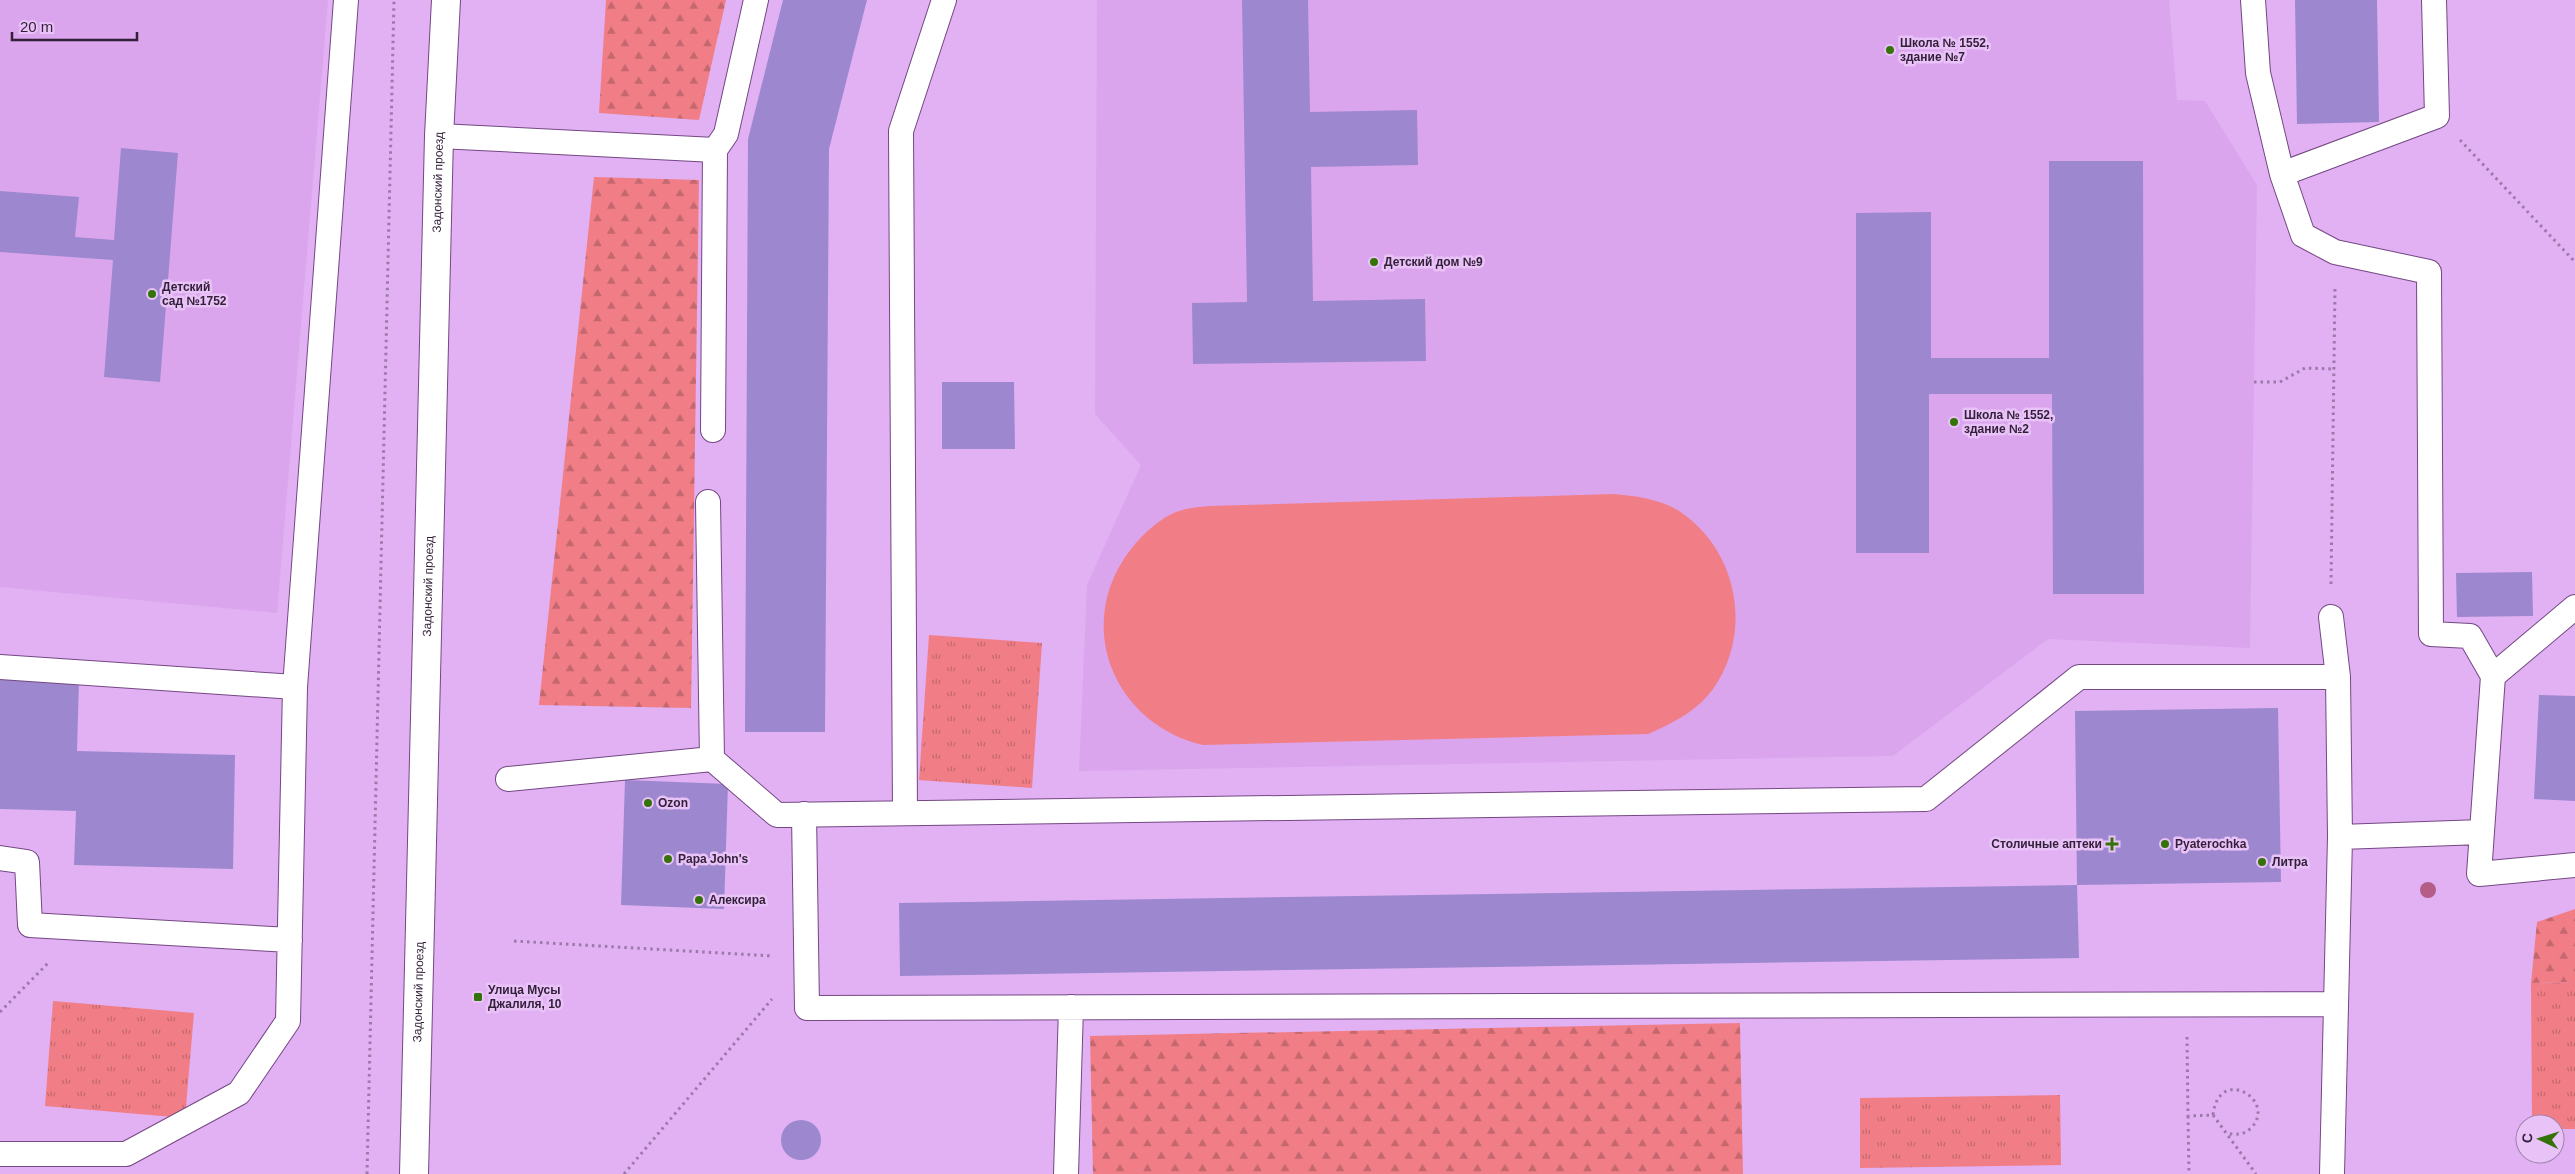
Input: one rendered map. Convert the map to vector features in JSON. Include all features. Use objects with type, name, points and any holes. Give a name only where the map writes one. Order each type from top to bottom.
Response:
[{"type":"street","name":"Задонский проезд","points":[[414,1174],[439,136],[446,0]]},
{"type":"lane","points":[[0,1154],[126,1154],[239,1093],[288,1021],[295,687],[346,0]]},
{"type":"lane","points":[[713,430],[715,150],[726,134],[756,0]]},
{"type":"lane","points":[[905,812],[901,131],[944,0]]},
{"type":"lane","points":[[2254,0],[2258,73],[2282,174],[2303,235],[2335,252],[2429,272],[2431,634],[2470,636],[2493,676],[2479,874],[2575,865]]},
{"type":"lane","points":[[2282,174],[2437,116],[2434,0]]},
{"type":"lane","points":[[439,136],[715,150]]},
{"type":"lane","points":[[708,502],[712,759]]},
{"type":"lane","points":[[2493,676],[2575,607]]},
{"type":"lane","points":[[2330,617],[2338,676],[2340,836],[2332,1174]]},
{"type":"lane","points":[[0,667],[295,687]]},
{"type":"lane","points":[[508,779],[712,759],[777,814],[1926,799],[2079,677],[2338,676]]},
{"type":"lane","points":[[804,814],[807,1008],[2336,1004]]},
{"type":"lane","points":[[2340,836],[2482,832]]},
{"type":"lane","points":[[0,858],[27,862],[30,925],[290,940]]},
{"type":"lane","points":[[1066,1174],[1071,1007]]},
{"type":"path","points":[[367,1174],[394,0]]},
{"type":"path","points":[[2437,116],[2575,262]]},
{"type":"path","points":[[2330,617],[2335,252]]},
{"type":"path","points":[[2254,382],[2280,382],[2305,368],[2333,369]]},
{"type":"path","points":[[0,1012],[82,928]]},
{"type":"path","points":[[514,940],[806,958]]},
{"type":"path","points":[[624,1174],[806,958]]},
{"type":"path","points":[[2186,1004],[2189,1174]]},
{"type":"path","points":[[2226,1133],[2236,1135],[2247,1132],[2255,1125],[2258,1114],[2257,1104],[2250,1095],[2240,1090],[2230,1090],[2220,1095],[2214,1104],[2213,1115],[2226,1133],[2256,1174]]},
{"type":"path","points":[[2188,1116],[2213,1115]]},
{"type":"shaded area","name":"Детский сад №1752","points":[[0,0],[328,0],[277,613],[0,587]]},
{"type":"shaded area","name":"Школа № 1552, здание №2","points":[[1097,0],[2169,0],[2177,100],[2205,101],[2257,185],[2250,648],[2048,639],[1893,756],[1079,771],[1087,585],[1141,465],[1095,414]]},
{"type":"green space","points":[[606,0],[726,0],[699,120],[599,113]]},
{"type":"green space","points":[[594,177],[699,180],[691,708],[539,705]]},
{"type":"green space","points":[[1613,494],[1658,501],[1682,513],[1701,529],[1716,549],[1727,571],[1734,595],[1736,619],[1733,643],[1725,667],[1713,689],[1692,710],[1675,721],[1648,734],[1203,745],[1171,733],[1145,716],[1125,693],[1111,666],[1104,638],[1105,608],[1114,578],[1131,549],[1141,538],[1159,522],[1179,511],[1209,506]]},
{"type":"green space","points":[[929,635],[1042,643],[1032,788],[919,780]]},
{"type":"green space","points":[[2575,909],[2575,982],[2531,983],[2537,922]]},
{"type":"green space","points":[[2575,982],[2575,1129],[2565,1129],[2565,1114],[2532,1114],[2531,983]]},
{"type":"green space","points":[[53,1001],[194,1013],[185,1118],[45,1106]]},
{"type":"green space","points":[[1740,1023],[1743,1174],[1093,1174],[1090,1036]]},
{"type":"green space","points":[[2060,1095],[2061,1165],[1860,1168],[1860,1098]]},
{"type":"building","points":[[783,0],[867,0],[829,149],[825,732],[745,732],[748,139]]},
{"type":"building","points":[[1242,0],[1308,0],[1310,112],[1417,110],[1418,165],[1311,167],[1313,301],[1425,299],[1426,361],[1193,364],[1192,303],[1247,302]]},
{"type":"building","points":[[2295,0],[2377,0],[2379,122],[2297,124]]},
{"type":"building","points":[[121,148],[178,153],[160,382],[104,377],[113,260],[0,252],[0,191],[79,197],[75,237],[114,240]]},
{"type":"building","points":[[2049,161],[2143,161],[2144,594],[2053,594],[2052,394],[1929,394],[1929,553],[1856,553],[1856,213],[1931,212],[1931,358],[2049,358]]},
{"type":"building","points":[[942,382],[1014,382],[1015,449],[942,449]]},
{"type":"building","points":[[2532,572],[2533,616],[2457,617],[2456,573]]},
{"type":"building","points":[[0,678],[79,680],[77,751],[235,755],[233,869],[74,865],[76,811],[0,809]]},
{"type":"building","points":[[2539,695],[2575,696],[2575,801],[2534,799]]},
{"type":"building","points":[[2278,708],[2281,882],[2077,885],[2075,711]]},
{"type":"building","points":[[625,780],[728,784],[724,909],[621,905]]},
{"type":"building","points":[[2077,885],[2079,958],[900,976],[899,903]]},
{"type":"building","points":[[801,1120],[815,1126],[821,1140],[815,1154],[801,1160],[787,1154],[781,1140],[787,1126]]},
{"type":"place","name":"Школа № 1552, здание №7","points":[[1890,50]]},
{"type":"place","name":"Детский дом №9","points":[[1374,262]]},
{"type":"place","name":"Детский сад №1752","points":[[152,294]]},
{"type":"place","name":"Школа № 1552, здание №2","points":[[1954,422]]},
{"type":"place","name":"Ozon","points":[[648,803]]},
{"type":"place","name":"Столичные аптеки","points":[[2112,844]]},
{"type":"place","name":"Pyaterochka","points":[[2165,844]]},
{"type":"place","name":"Papa John's","points":[[668,859]]},
{"type":"place","name":"Литра","points":[[2262,862]]},
{"type":"place","name":"Алексира","points":[[699,900]]},
{"type":"place","name":"Улица Мусы Джалиля, 10","points":[[478,997]]}]
